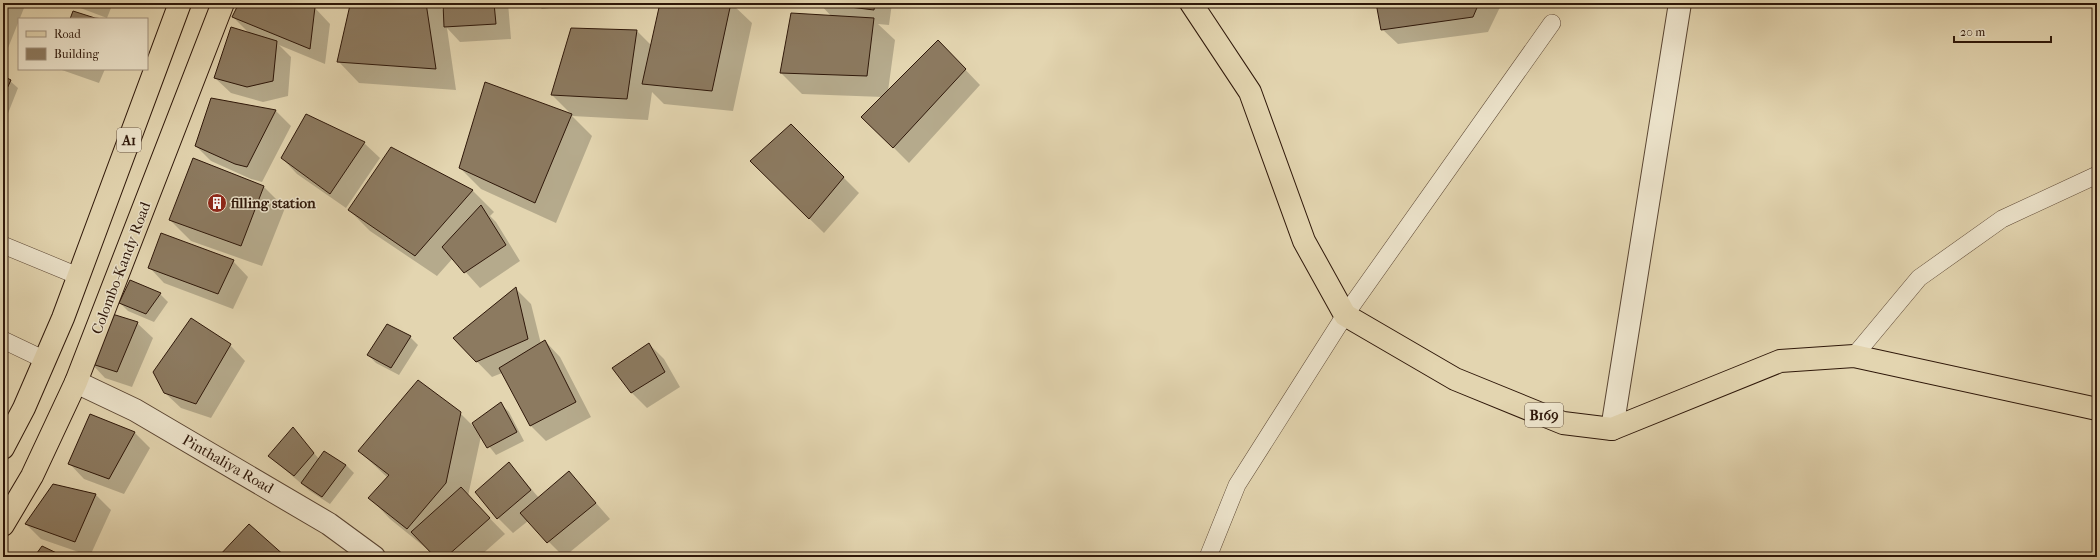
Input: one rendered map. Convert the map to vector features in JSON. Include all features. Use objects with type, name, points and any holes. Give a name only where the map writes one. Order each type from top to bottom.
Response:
[{"type":"main road","name":"A1","points":[[3,448],[24,408],[45,360],[180,3]]},
{"type":"main road","name":"Colombo-Kandy Road","points":[[3,525],[32,476],[76,382],[223,3]]},
{"type":"main road","points":[[1191,3],[1250,92],[1304,241],[1345,316]]},
{"type":"main road","name":"B169","points":[[1345,316],[1454,379],[1563,423],[1612,429],[1780,361],[1854,356],[2097,410]]},
{"type":"street","points":[[1612,429],[1680,3]]},
{"type":"street","name":"Pinthaliya Road","points":[[76,382],[136,410],[323,520],[374,557]]},
{"type":"lane","points":[[1208,557],[1237,485],[1345,316],[1552,23]]},
{"type":"lane","points":[[1854,356],[1919,278],[2002,219],[2096,172]]},
{"type":"lane","points":[[3,245],[78,276]]},
{"type":"lane","points":[[3,340],[45,360]]},
{"type":"building","points":[[239,3],[305,3],[315,7],[310,49],[232,17]]},
{"type":"building","points":[[360,3],[426,3],[436,69],[337,62],[350,5]]},
{"type":"building","points":[[443,3],[494,3],[496,24],[444,27]]},
{"type":"building","points":[[660,3],[731,3],[712,91],[642,84]]},
{"type":"building","points":[[818,3],[875,3],[874,10]]},
{"type":"building","points":[[1376,3],[1479,3],[1473,17],[1381,30]]},
{"type":"building","points":[[73,11],[95,18],[70,18]]},
{"type":"building","points":[[791,13],[874,18],[867,76],[780,73]]},
{"type":"building","points":[[231,27],[277,41],[273,81],[247,87],[214,78]]},
{"type":"building","points":[[571,28],[637,30],[627,99],[551,95]]},
{"type":"building","points":[[938,40],[966,69],[893,148],[861,117]]},
{"type":"building","points":[[3,76],[11,80],[3,97]]},
{"type":"building","points":[[485,82],[572,114],[535,203],[459,168]]},
{"type":"building","points":[[211,98],[276,110],[247,167],[235,164],[195,146]]},
{"type":"building","points":[[306,114],[365,142],[330,194],[281,158]]},
{"type":"building","points":[[791,124],[844,177],[809,219],[750,161]]},
{"type":"building","points":[[391,147],[473,190],[415,256],[348,210]]},
{"type":"building","name":"filling station","points":[[193,158],[264,186],[241,246],[169,220]]},
{"type":"building","points":[[481,205],[506,245],[464,273],[442,247]]},
{"type":"building","points":[[161,233],[234,260],[218,294],[148,268]]},
{"type":"building","points":[[130,280],[161,293],[146,314],[119,303]]},
{"type":"building","points":[[516,287],[528,339],[476,362],[453,338]]},
{"type":"building","points":[[109,313],[138,322],[117,372],[89,363]]},
{"type":"building","points":[[191,318],[231,344],[196,404],[164,393],[153,372]]},
{"type":"building","points":[[387,324],[411,336],[391,368],[367,355]]},
{"type":"building","points":[[545,340],[576,402],[530,426],[499,368]]},
{"type":"building","points":[[649,343],[665,372],[631,393],[612,368]]},
{"type":"building","points":[[418,380],[461,412],[446,483],[407,529],[368,498],[389,475],[358,451]]},
{"type":"building","points":[[501,402],[517,432],[487,448],[472,423]]},
{"type":"building","points":[[90,414],[135,432],[109,479],[68,464]]},
{"type":"building","points":[[293,427],[314,453],[294,476],[268,456]]},
{"type":"building","points":[[324,451],[346,465],[322,497],[301,483]]},
{"type":"building","points":[[509,462],[531,490],[497,519],[475,492]]},
{"type":"building","points":[[569,471],[596,503],[547,543],[520,513]]},
{"type":"building","points":[[53,484],[96,494],[75,542],[25,524]]},
{"type":"building","points":[[461,487],[490,518],[446,557],[435,557],[411,532]]},
{"type":"building","points":[[249,524],[286,557],[218,557]]},
{"type":"building","points":[[42,546],[65,557],[34,557]]},
{"type":"place","name":"filling station","points":[[217,203]]}]
